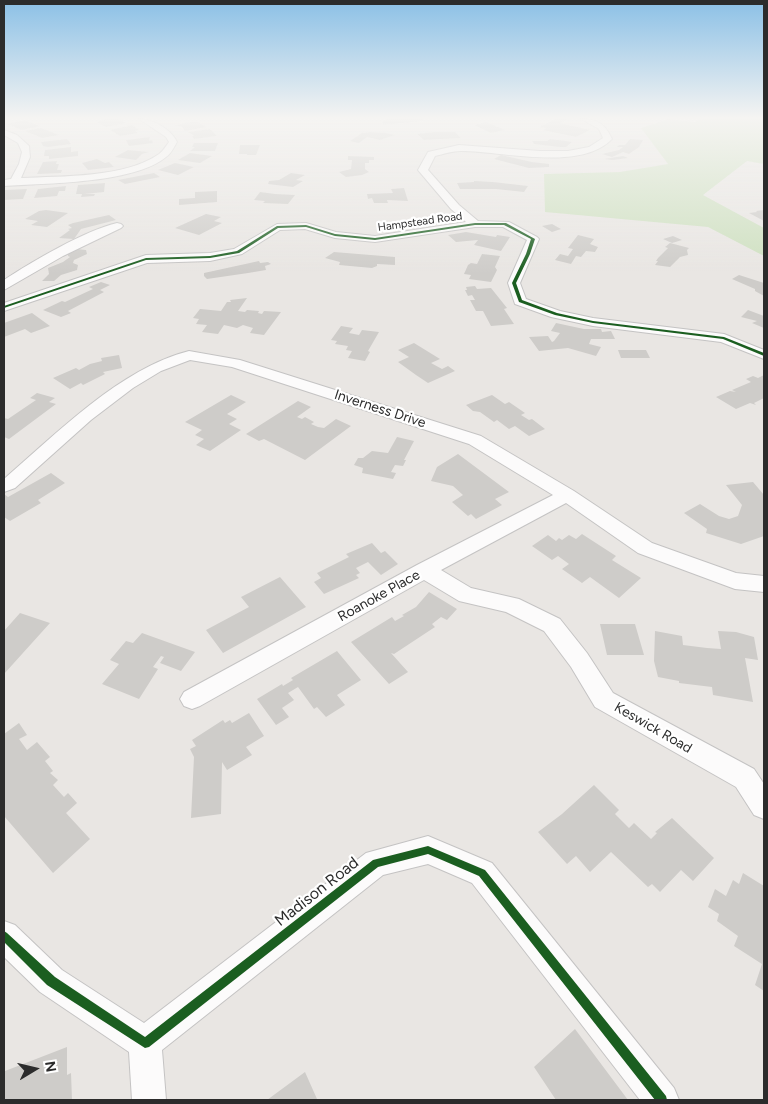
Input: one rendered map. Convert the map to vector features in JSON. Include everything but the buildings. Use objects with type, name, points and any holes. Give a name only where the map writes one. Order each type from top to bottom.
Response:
[{"type":"street","points":[[15,181],[21,171]]},
{"type":"street","points":[[4,183],[102,175],[123,171]]},
{"type":"street","points":[[422,171],[454,207],[475,224]]},
{"type":"street","name":"Hampstead Road","points":[[4,307],[146,259],[210,257],[238,252],[277,227],[306,226],[335,235],[375,239],[475,224],[505,224],[533,239],[514,283],[520,301],[556,314],[593,322],[724,338],[764,355]]},
{"type":"street","points":[[4,286],[62,250],[117,226]]},
{"type":"street","name":"Inverness Drive","points":[[4,486],[9,484],[85,418],[128,385],[156,368],[189,355],[235,363],[475,440],[567,495],[644,548],[735,581],[764,584]]},
{"type":"street","name":"Roanoke Place","points":[[192,699],[424,570],[567,495]]},
{"type":"street","name":"Keswick Road","points":[[424,570],[466,595],[511,605],[552,625],[579,660],[604,700],[745,778],[764,806]]},
{"type":"street","name":"Madison Road","points":[[145,1043],[376,863],[428,850],[482,873],[662,1100]]},
{"type":"street","points":[[4,936],[51,981],[145,1043],[149,1100]]},
{"type":"green space","points":[[735,171],[703,195],[764,228],[764,256],[708,227],[545,212],[544,174]]},
{"type":"cycle path","points":[[4,307],[146,259],[210,257],[238,252],[277,227],[306,226],[335,235],[375,239],[475,224],[505,224],[533,239],[514,283],[520,301],[556,314],[593,322],[724,338],[764,355]]},
{"type":"cycle path","points":[[4,936],[51,981],[145,1043],[376,863],[428,850],[482,873],[662,1100]]}]
